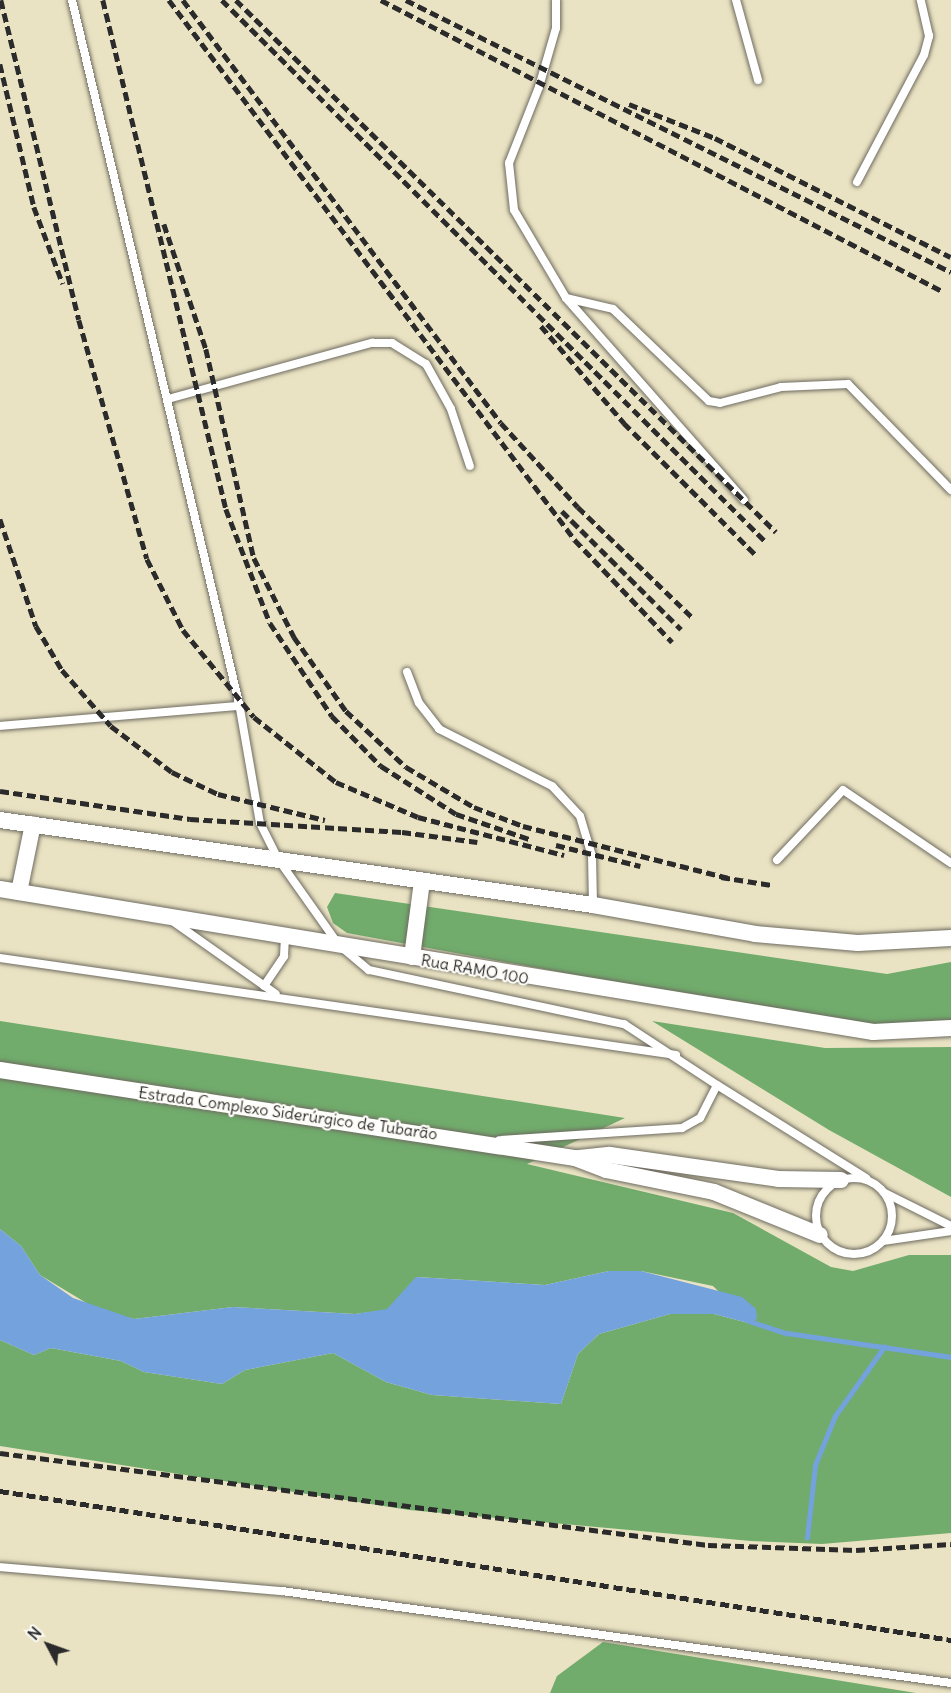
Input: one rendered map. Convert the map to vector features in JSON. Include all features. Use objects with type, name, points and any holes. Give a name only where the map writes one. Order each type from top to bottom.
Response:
[{"type":"street","points":[[0,820],[593,905],[755,934],[858,943],[951,938]]},
{"type":"street","points":[[19,892],[33,824]]},
{"type":"street","points":[[411,957],[423,881]]},
{"type":"street","name":"Rua RAMO 100","points":[[0,890],[873,1032],[951,1028]]},
{"type":"street","name":"Estrada Complexo Siderúrgico de Tubarão","points":[[0,1070],[478,1141],[575,1158],[606,1170],[714,1192],[820,1235]]},
{"type":"street","name":"Estrada Complexo Siderúrgico de Tubarão","points":[[575,1158],[610,1155],[778,1179],[841,1180]]},
{"type":"lane","points":[[72,0],[239,706],[260,823],[278,859],[339,945],[356,962],[388,977],[614,1021],[677,1056],[717,1085],[874,1183],[885,1193],[951,1226]]},
{"type":"lane","points":[[556,0],[556,28],[509,163],[508,187],[525,234],[566,298],[744,500]]},
{"type":"lane","points":[[736,0],[758,80]]},
{"type":"lane","points":[[857,182],[924,55],[929,36],[921,0]]},
{"type":"lane","points":[[566,298],[613,309],[709,401],[834,380],[858,389],[951,490]]},
{"type":"lane","points":[[168,399],[372,343],[392,343],[426,364],[451,409],[470,466]]},
{"type":"lane","points":[[407,672],[419,703],[439,729],[552,786],[580,816],[592,856],[593,905]]},
{"type":"lane","points":[[0,726],[239,706]]},
{"type":"lane","points":[[777,860],[843,790],[951,863]]},
{"type":"lane","points":[[165,917],[278,995]]},
{"type":"lane","points":[[264,986],[284,956],[285,936]]},
{"type":"lane","points":[[0,958],[278,995],[677,1056]]},
{"type":"lane","points":[[478,1141],[682,1128],[700,1118],[717,1085]]},
{"type":"lane","points":[[820,1235],[818,1203],[841,1180]]},
{"type":"lane","name":"Estrada Complexo Siderúrgico de Tubarão","points":[[841,1180],[874,1183]]},
{"type":"lane","points":[[883,1241],[893,1217],[885,1193]]},
{"type":"lane","name":"Estrada Complexo Siderúrgico de Tubarão","points":[[820,1235],[843,1253],[872,1250],[883,1241],[951,1231]]},
{"type":"lane","points":[[0,1567],[282,1591],[951,1683]]},
{"type":"green space","points":[[335,893],[887,974],[951,962],[951,1020],[876,1030],[347,933],[333,923],[327,907]]},
{"type":"green space","points":[[0,1021],[625,1118],[527,1164],[733,1213],[831,1267],[853,1271],[909,1255],[951,1255],[951,1533],[822,1544],[751,1541],[409,1510],[0,1446],[0,1340],[34,1355],[51,1348],[121,1361],[144,1372],[222,1384],[245,1370],[333,1353],[386,1382],[432,1395],[561,1404],[578,1354],[599,1334],[670,1314],[714,1314],[752,1324],[713,1286],[641,1271],[609,1271],[545,1285],[417,1277],[387,1310],[355,1314],[233,1307],[134,1319],[98,1310],[40,1275],[21,1246],[0,1229]]},
{"type":"green space","points":[[652,1021],[825,1048],[951,1047],[951,1197],[829,1130]]},
{"type":"green space","points":[[603,1642],[916,1693],[550,1693],[557,1676]]},
{"type":"water","points":[[0,1229],[21,1246],[40,1275],[73,1298],[134,1319],[233,1307],[355,1314],[387,1309],[416,1277],[545,1285],[609,1271],[641,1271],[742,1297],[756,1309],[757,1318],[752,1324],[714,1314],[670,1314],[599,1334],[578,1354],[561,1404],[432,1395],[386,1382],[333,1353],[245,1370],[222,1384],[144,1372],[121,1361],[51,1348],[34,1355],[0,1340]]},
{"type":"waterway","points":[[749,1321],[787,1333],[951,1357]]},
{"type":"waterway","points":[[807,1538],[815,1465],[835,1416],[884,1347]]},
{"type":"railway","points":[[1,0],[79,320],[147,559],[183,630],[254,717],[336,782],[418,817],[564,855]]},
{"type":"railway","points":[[103,0],[226,509],[270,623],[332,716],[381,766],[456,814],[532,840]]},
{"type":"railway","points":[[169,0],[575,540],[672,642]]},
{"type":"railway","points":[[183,0],[501,423],[578,507],[693,618]]},
{"type":"railway","points":[[222,0],[767,543]]},
{"type":"railway","points":[[236,0],[776,532]]},
{"type":"railway","points":[[381,0],[942,291]]},
{"type":"railway","points":[[406,0],[951,272]]},
{"type":"railway","points":[[0,64],[34,207],[63,284]]},
{"type":"railway","points":[[629,104],[715,138],[951,257]]},
{"type":"railway","points":[[164,224],[206,349],[254,558],[294,637],[346,711],[406,767],[474,807],[523,826],[728,878]]},
{"type":"railway","points":[[541,326],[624,423],[756,555]]},
{"type":"railway","points":[[562,511],[681,629]]},
{"type":"railway","points":[[0,519],[36,626],[62,670],[111,726],[172,772],[218,794],[325,820]]},
{"type":"railway","points":[[0,791],[190,819],[402,832],[477,842]]},
{"type":"railway","points":[[556,845],[640,866]]},
{"type":"railway","points":[[721,877],[771,885]]},
{"type":"railway","points":[[0,1453],[708,1545],[856,1550],[951,1544]]},
{"type":"railway","points":[[0,1491],[951,1640]]}]
